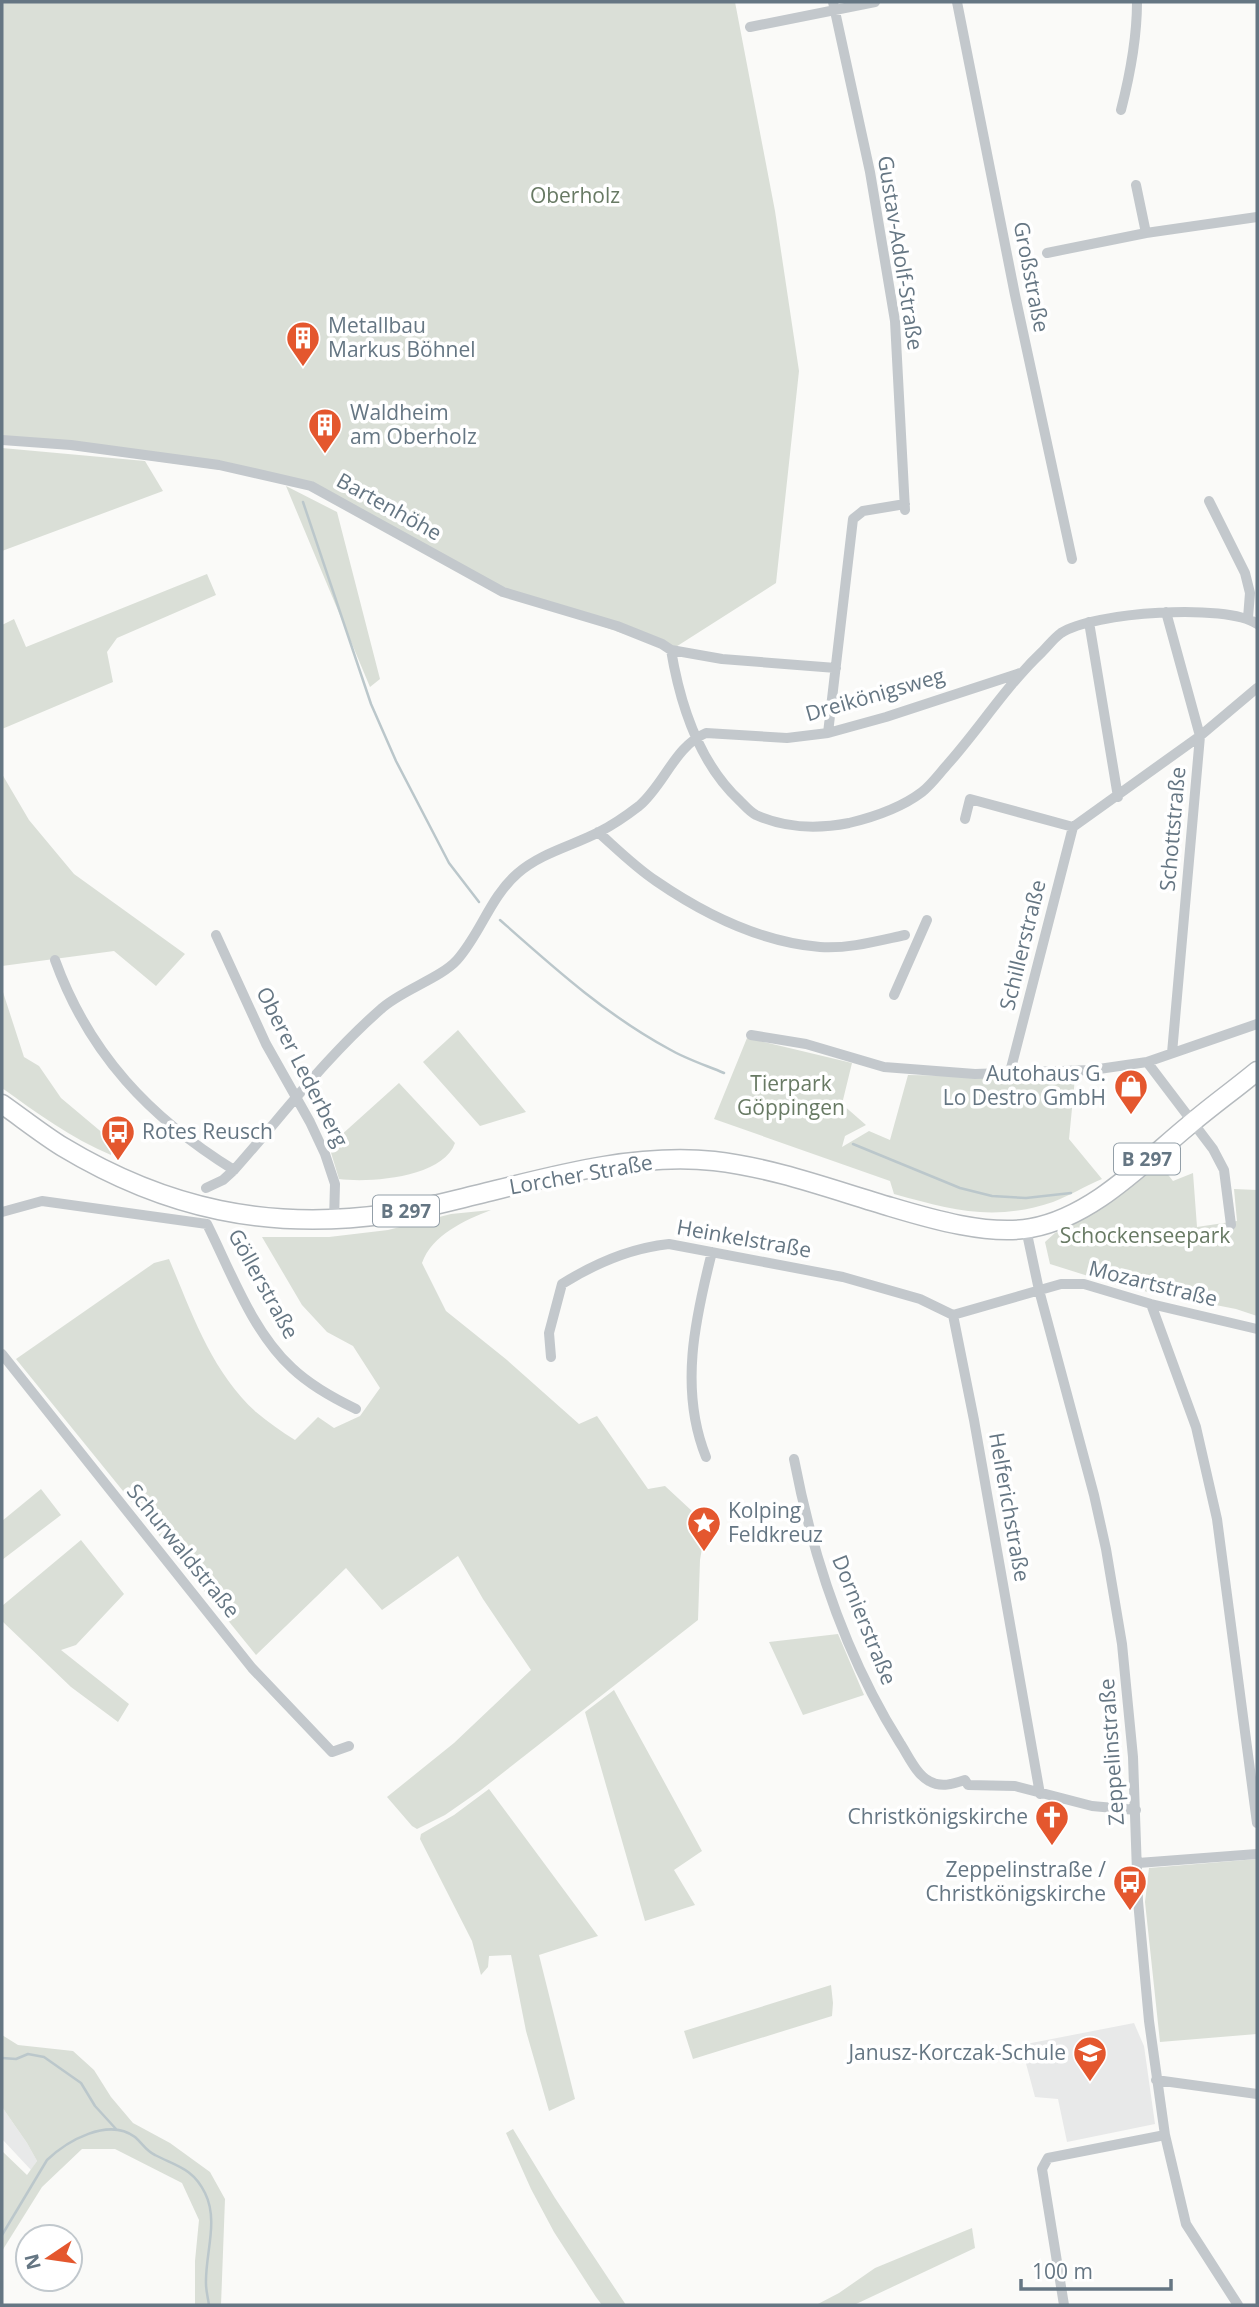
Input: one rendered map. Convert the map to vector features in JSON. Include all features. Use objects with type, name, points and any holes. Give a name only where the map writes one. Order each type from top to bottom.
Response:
[{"type":"main road","name":"Lorcher Straße","points":[[2,1104],[62,1146],[109,1171],[188,1202],[235,1215],[334,1220],[416,1209],[564,1173],[677,1159],[714,1161],[779,1173],[939,1221],[976,1228],[1026,1229],[1046,1225],[1072,1214],[1108,1191],[1257,1071]]},
{"type":"street","points":[[750,27],[834,6],[875,2]]},
{"type":"street","name":"Großstraße","points":[[957,2],[1012,284],[1072,559]]},
{"type":"street","points":[[1121,110],[1128,86],[1136,32],[1137,2]]},
{"type":"street","name":"Gustav-Adolf-Straße","points":[[828,733],[853,519],[863,511],[905,507],[895,321],[870,172],[834,6]]},
{"type":"street","points":[[1136,185],[1146,233]]},
{"type":"street","points":[[1047,253],[1146,233],[1257,217]]},
{"type":"street","name":"Bartenhöhe","points":[[2,440],[71,445],[219,465],[311,486],[503,592],[617,626],[667,647],[722,659],[836,668]]},
{"type":"street","points":[[667,647],[696,737],[723,786],[754,814],[791,825],[826,828],[866,819],[895,808],[923,791],[957,753],[1020,673],[1062,632],[1088,622],[1166,612],[1209,613],[1252,621],[1245,573],[1209,501]]},
{"type":"street","name":"Schottstraße","points":[[1166,612],[1200,736],[1172,1053]]},
{"type":"street","points":[[1088,622],[1118,797]]},
{"type":"street","name":"Dreikönigsweg","points":[[696,737],[706,733],[787,738],[828,733],[1020,673]]},
{"type":"street","points":[[965,819],[970,799],[1073,827],[1200,736],[1257,688]]},
{"type":"street","points":[[206,1188],[223,1180],[234,1170],[334,1054],[383,1006],[455,962],[494,900],[518,873],[549,853],[598,832],[626,816],[652,795],[678,757],[696,737]]},
{"type":"street","name":"Schillerstraße","points":[[1010,1072],[1073,827]]},
{"type":"street","points":[[598,832],[654,880],[693,905],[747,931],[791,943],[821,947],[850,946],[905,935]]},
{"type":"street","points":[[894,996],[927,920]]},
{"type":"street","name":"Oberer Lederberg","points":[[216,935],[265,1042],[310,1122],[335,1184],[334,1220]]},
{"type":"street","points":[[55,960],[76,1012],[125,1083],[164,1121],[234,1170]]},
{"type":"street","points":[[751,1035],[806,1044],[884,1067],[975,1074],[1092,1070],[1147,1062],[1257,1024]]},
{"type":"street","points":[[1147,1062],[1213,1149],[1224,1170],[1231,1225]]},
{"type":"street","name":"Göllerstraße","points":[[2,1212],[42,1201],[207,1224],[256,1320],[276,1351],[307,1381],[356,1409]]},
{"type":"street","name":"Zeppelinstraße","points":[[1026,1229],[1039,1290],[1076,1424],[1106,1549],[1122,1644],[1136,1810],[1139,1915],[1156,2080],[1165,2134],[1185,2224],[1238,2305]]},
{"type":"street","name":"Heinkelstraße","points":[[551,1357],[549,1333],[562,1284],[585,1270],[647,1246],[669,1244],[843,1277],[920,1299],[953,1315]]},
{"type":"street","points":[[706,1457],[695,1423],[690,1369],[696,1314],[712,1252]]},
{"type":"street","name":"Mozartstraße","points":[[1039,1290],[1061,1284],[1084,1284],[1151,1304],[1257,1329]]},
{"type":"street","points":[[953,1315],[1039,1290]]},
{"type":"street","points":[[1151,1304],[1196,1427],[1217,1519],[1257,1823]]},
{"type":"street","name":"Helferichstraße","points":[[953,1315],[1040,1794]]},
{"type":"street","name":"Schurwaldstraße","points":[[2,1354],[268,1686],[332,1752],[348,1746]]},
{"type":"street","name":"Dornierstraße","points":[[794,1459],[823,1576],[850,1647],[880,1711],[917,1770],[928,1781],[945,1786],[965,1780],[968,1785],[1016,1786],[1040,1794]]},
{"type":"street","points":[[1040,1794],[1092,1805],[1136,1810]]},
{"type":"street","points":[[1138,1863],[1257,1854]]},
{"type":"street","points":[[1156,2080],[1257,2094]]},
{"type":"street","points":[[1064,2305],[1041,2169],[1048,2158],[1165,2134]]},
{"type":"shaded area","name":"Janusz-Korczak-Schule","points":[[1134,2023],[1144,2046],[1155,2124],[1067,2142],[1058,2099],[1035,2097],[1021,2045]]},
{"type":"shaded area","points":[[2,2107],[37,2161],[31,2170],[2,2139]]},
{"type":"green space","name":"Oberholz","points":[[2,2],[735,2],[775,211],[799,371],[776,583],[671,650],[503,592],[304,481],[2,440]]},
{"type":"green space","points":[[2,448],[145,461],[163,491],[2,551]]},
{"type":"green space","points":[[286,486],[337,512],[380,679],[370,687]]},
{"type":"green space","points":[[207,574],[216,595],[117,638],[107,652],[113,682],[2,729],[2,625],[14,619],[26,647]]},
{"type":"green space","points":[[2,774],[29,820],[74,874],[185,954],[156,986],[114,951],[2,966]]},
{"type":"green space","points":[[2,989],[24,1057],[39,1066],[61,1098],[111,1140],[111,1155],[68,1133],[2,1088]]},
{"type":"green space","points":[[458,1030],[526,1112],[480,1126],[423,1062]]},
{"type":"green space","name":"Tierpark Göppingen","points":[[747,1038],[852,1063],[842,1104],[866,1125],[845,1136],[842,1147],[869,1131],[890,1140],[908,1075],[1075,1078],[1069,1139],[1102,1179],[1053,1202],[1011,1211],[973,1212],[894,1194],[890,1181],[714,1119]]},
{"type":"green space","points":[[399,1083],[455,1143],[448,1155],[436,1164],[404,1176],[368,1180],[339,1179],[329,1146]]},
{"type":"green space","name":"Schockenseepark","points":[[1158,1162],[1173,1181],[1193,1173],[1197,1227],[1237,1221],[1234,1189],[1257,1190],[1257,1316],[1236,1309],[1123,1287],[1050,1264],[1045,1242],[1055,1233],[1085,1218]]},
{"type":"green space","points":[[491,1210],[450,1230],[433,1244],[422,1263],[446,1311],[507,1360],[579,1424],[597,1416],[648,1489],[665,1486],[706,1524],[700,1560],[698,1620],[481,1790],[445,1815],[417,1829],[387,1797],[454,1743],[531,1670],[483,1599],[458,1556],[382,1610],[346,1568],[256,1655],[16,1359],[154,1263],[169,1259],[204,1340],[240,1396],[256,1412],[295,1440],[318,1417],[334,1428],[360,1416],[380,1388],[353,1346],[327,1332],[302,1305],[262,1237],[329,1237],[388,1230],[451,1214]]},
{"type":"green space","points":[[41,1489],[61,1515],[2,1560],[2,1521]]},
{"type":"green space","points":[[81,1540],[124,1594],[76,1645],[61,1650],[129,1704],[118,1722],[71,1687],[2,1621],[2,1606]]},
{"type":"green space","points":[[838,1634],[864,1695],[803,1715],[769,1642]]},
{"type":"green space","points":[[614,1690],[702,1851],[674,1870],[695,1905],[645,1921],[585,1712]]},
{"type":"green space","points":[[489,1789],[598,1936],[539,1955],[575,2099],[549,2111],[526,2031],[511,1955],[489,1956],[488,1967],[481,1975],[472,1941],[420,1839],[421,1834],[454,1815]]},
{"type":"green space","points":[[1257,1859],[1257,2034],[1160,2042],[1145,1902],[1149,1868]]},
{"type":"green space","points":[[831,1985],[832,2016],[693,2059],[684,2031]]},
{"type":"green space","points":[[2,2035],[18,2045],[73,2051],[94,2070],[111,2097],[133,2123],[170,2143],[210,2172],[225,2199],[221,2305],[195,2305],[199,2220],[182,2183],[115,2149],[82,2149],[42,2187],[20,2223],[14,2223],[14,2232],[2,2251],[2,2151],[27,2175],[37,2161],[2,2107]]},
{"type":"green space","points":[[513,2129],[626,2305],[602,2305],[554,2232],[506,2133]]},
{"type":"green space","points":[[972,2228],[975,2248],[854,2305],[816,2305],[875,2268]]},
{"type":"waterway","points":[[303,502],[371,704],[396,761],[449,863],[479,902]]},
{"type":"waterway","points":[[500,920],[623,1021],[675,1053],[724,1073]]},
{"type":"waterway","points":[[853,1144],[960,1188],[992,1196],[1026,1198],[1071,1193]]},
{"type":"waterway","points":[[2,2058],[16,2059],[28,2054],[44,2057],[81,2083],[95,2106],[116,2129]]},
{"type":"waterway","points":[[2,2235],[47,2160],[55,2153],[88,2134],[101,2130],[124,2131],[152,2153],[189,2173],[205,2193],[211,2215],[206,2273],[209,2305]]},
{"type":"place","name":"Metallbau Markus Böhnel","points":[[303,368]]},
{"type":"place","name":"Waldheim am Oberholz","points":[[325,455]]},
{"type":"place","name":"Autohaus G. Lo Destro GmbH","points":[[1131,1116]]},
{"type":"place","name":"Rotes Reusch","points":[[118,1162]]},
{"type":"place","name":"Kolping Feldkreuz","points":[[704,1553]]},
{"type":"place","name":"Christkönigskirche","points":[[1052,1847]]},
{"type":"place","name":"Zeppelinstraße / Christkönigskirche","points":[[1130,1912]]},
{"type":"place","name":"Janusz-Korczak-Schule","points":[[1090,2083]]}]
